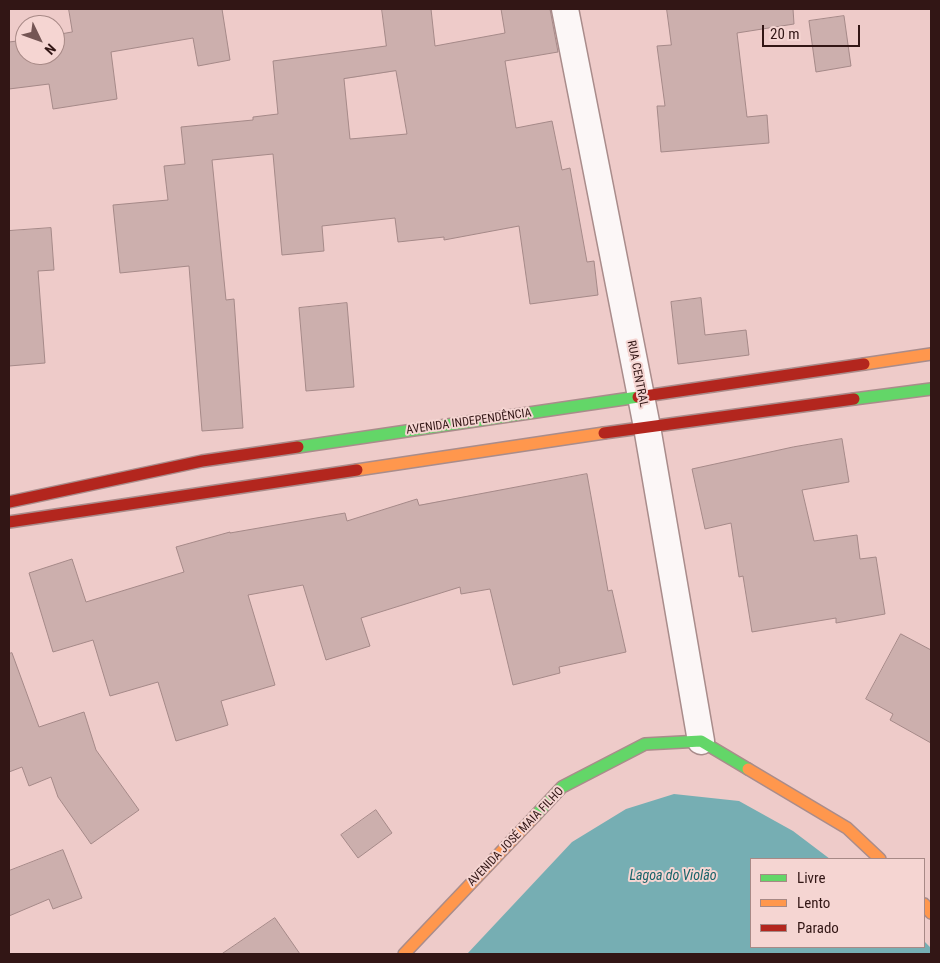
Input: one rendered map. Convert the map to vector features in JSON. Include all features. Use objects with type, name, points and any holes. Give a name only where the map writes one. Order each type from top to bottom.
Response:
[{"type":"street","name":"RUA CENTRAL","points":[[565,9],[647,427],[701,741]]},
{"type":"street","name":"AVENIDA INDEPENDÊNCIA","points":[[9,502],[203,465],[931,354]]},
{"type":"street","points":[[9,522],[207,488],[931,389]]},
{"type":"street","points":[[701,741],[847,828],[879,858]]},
{"type":"street","name":"AVENIDA JOSÉ MAIA FILHO","points":[[404,954],[562,787],[645,744],[701,741]]},
{"type":"water","name":"Lagoa do Violão","points":[[674,794],[739,801],[793,831],[829,858],[750,858],[750,948],[925,948],[925,942],[931,948],[931,954],[467,954],[572,842],[626,809]]},
{"type":"building","points":[[69,9],[222,9],[230,60],[198,66],[193,38],[111,52],[117,99],[53,109],[49,84],[9,89],[9,42],[15,41],[15,65],[65,65],[65,33],[72,32]]},
{"type":"building","points":[[382,9],[431,9],[435,46],[505,33],[501,9],[550,9],[558,52],[505,61],[516,128],[552,121],[562,170],[570,168],[587,262],[594,261],[598,295],[530,304],[519,226],[444,240],[444,237],[398,242],[395,218],[322,226],[324,251],[282,255],[273,154],[212,160],[226,300],[234,299],[243,428],[202,431],[189,266],[120,273],[113,205],[168,200],[164,166],[185,164],[181,127],[253,120],[253,117],[278,114],[273,61],[386,46]],"holes":[[[396,71],[407,134],[350,139],[344,79]]]},
{"type":"building","points":[[667,9],[793,9],[794,24],[737,33],[747,117],[767,115],[769,143],[661,152],[657,106],[665,106],[657,46],[671,45]]},
{"type":"building","points":[[844,16],[851,66],[816,72],[809,21]]},
{"type":"building","points":[[51,228],[54,270],[38,271],[45,363],[9,366],[9,231]]},
{"type":"building","points":[[701,298],[705,335],[746,330],[749,355],[678,364],[671,302]]},
{"type":"building","points":[[347,303],[354,387],[306,391],[299,308]]},
{"type":"building","points":[[842,439],[849,482],[802,490],[814,541],[857,535],[860,559],[876,557],[885,614],[836,623],[836,618],[752,632],[743,576],[739,577],[731,523],[705,529],[692,469],[793,447]]},
{"type":"building","points":[[587,474],[608,591],[612,590],[626,652],[559,667],[560,673],[513,685],[490,589],[461,594],[460,587],[361,618],[370,646],[326,660],[303,585],[248,595],[275,685],[221,701],[228,725],[176,741],[158,682],[110,696],[93,640],[53,652],[29,573],[72,559],[86,602],[184,572],[176,547],[230,532],[345,513],[347,521],[417,499],[419,505]]},
{"type":"building","points":[[901,634],[931,650],[931,743],[890,720],[893,714],[866,699]]},
{"type":"building","points":[[12,653],[39,727],[84,712],[96,750],[139,810],[91,844],[58,797],[51,777],[29,786],[22,767],[9,772],[9,654]]},
{"type":"building","points":[[376,810],[392,833],[358,858],[341,835]]},
{"type":"building","points":[[63,850],[82,898],[53,909],[49,899],[9,916],[9,871]]},
{"type":"building","points":[[275,918],[300,954],[222,954]]},
{"type":"traffic: fast","points":[[854,399],[931,389]]},
{"type":"traffic: fast","points":[[298,447],[638,397]]},
{"type":"traffic: fast","points":[[535,816],[562,787],[645,744],[701,741],[748,769]]},
{"type":"traffic: slow","points":[[864,364],[931,354]]},
{"type":"traffic: slow","points":[[357,470],[604,433]]},
{"type":"traffic: slow","points":[[748,769],[847,828],[879,858]]},
{"type":"traffic: slow","points":[[404,954],[535,816]]},
{"type":"traffic: slow","points":[[925,905],[931,913]]},
{"type":"traffic: jam","points":[[638,397],[864,364]]},
{"type":"traffic: jam","points":[[604,433],[854,399]]},
{"type":"traffic: jam","points":[[9,502],[202,461],[298,447]]},
{"type":"traffic: jam","points":[[9,522],[357,470]]}]
